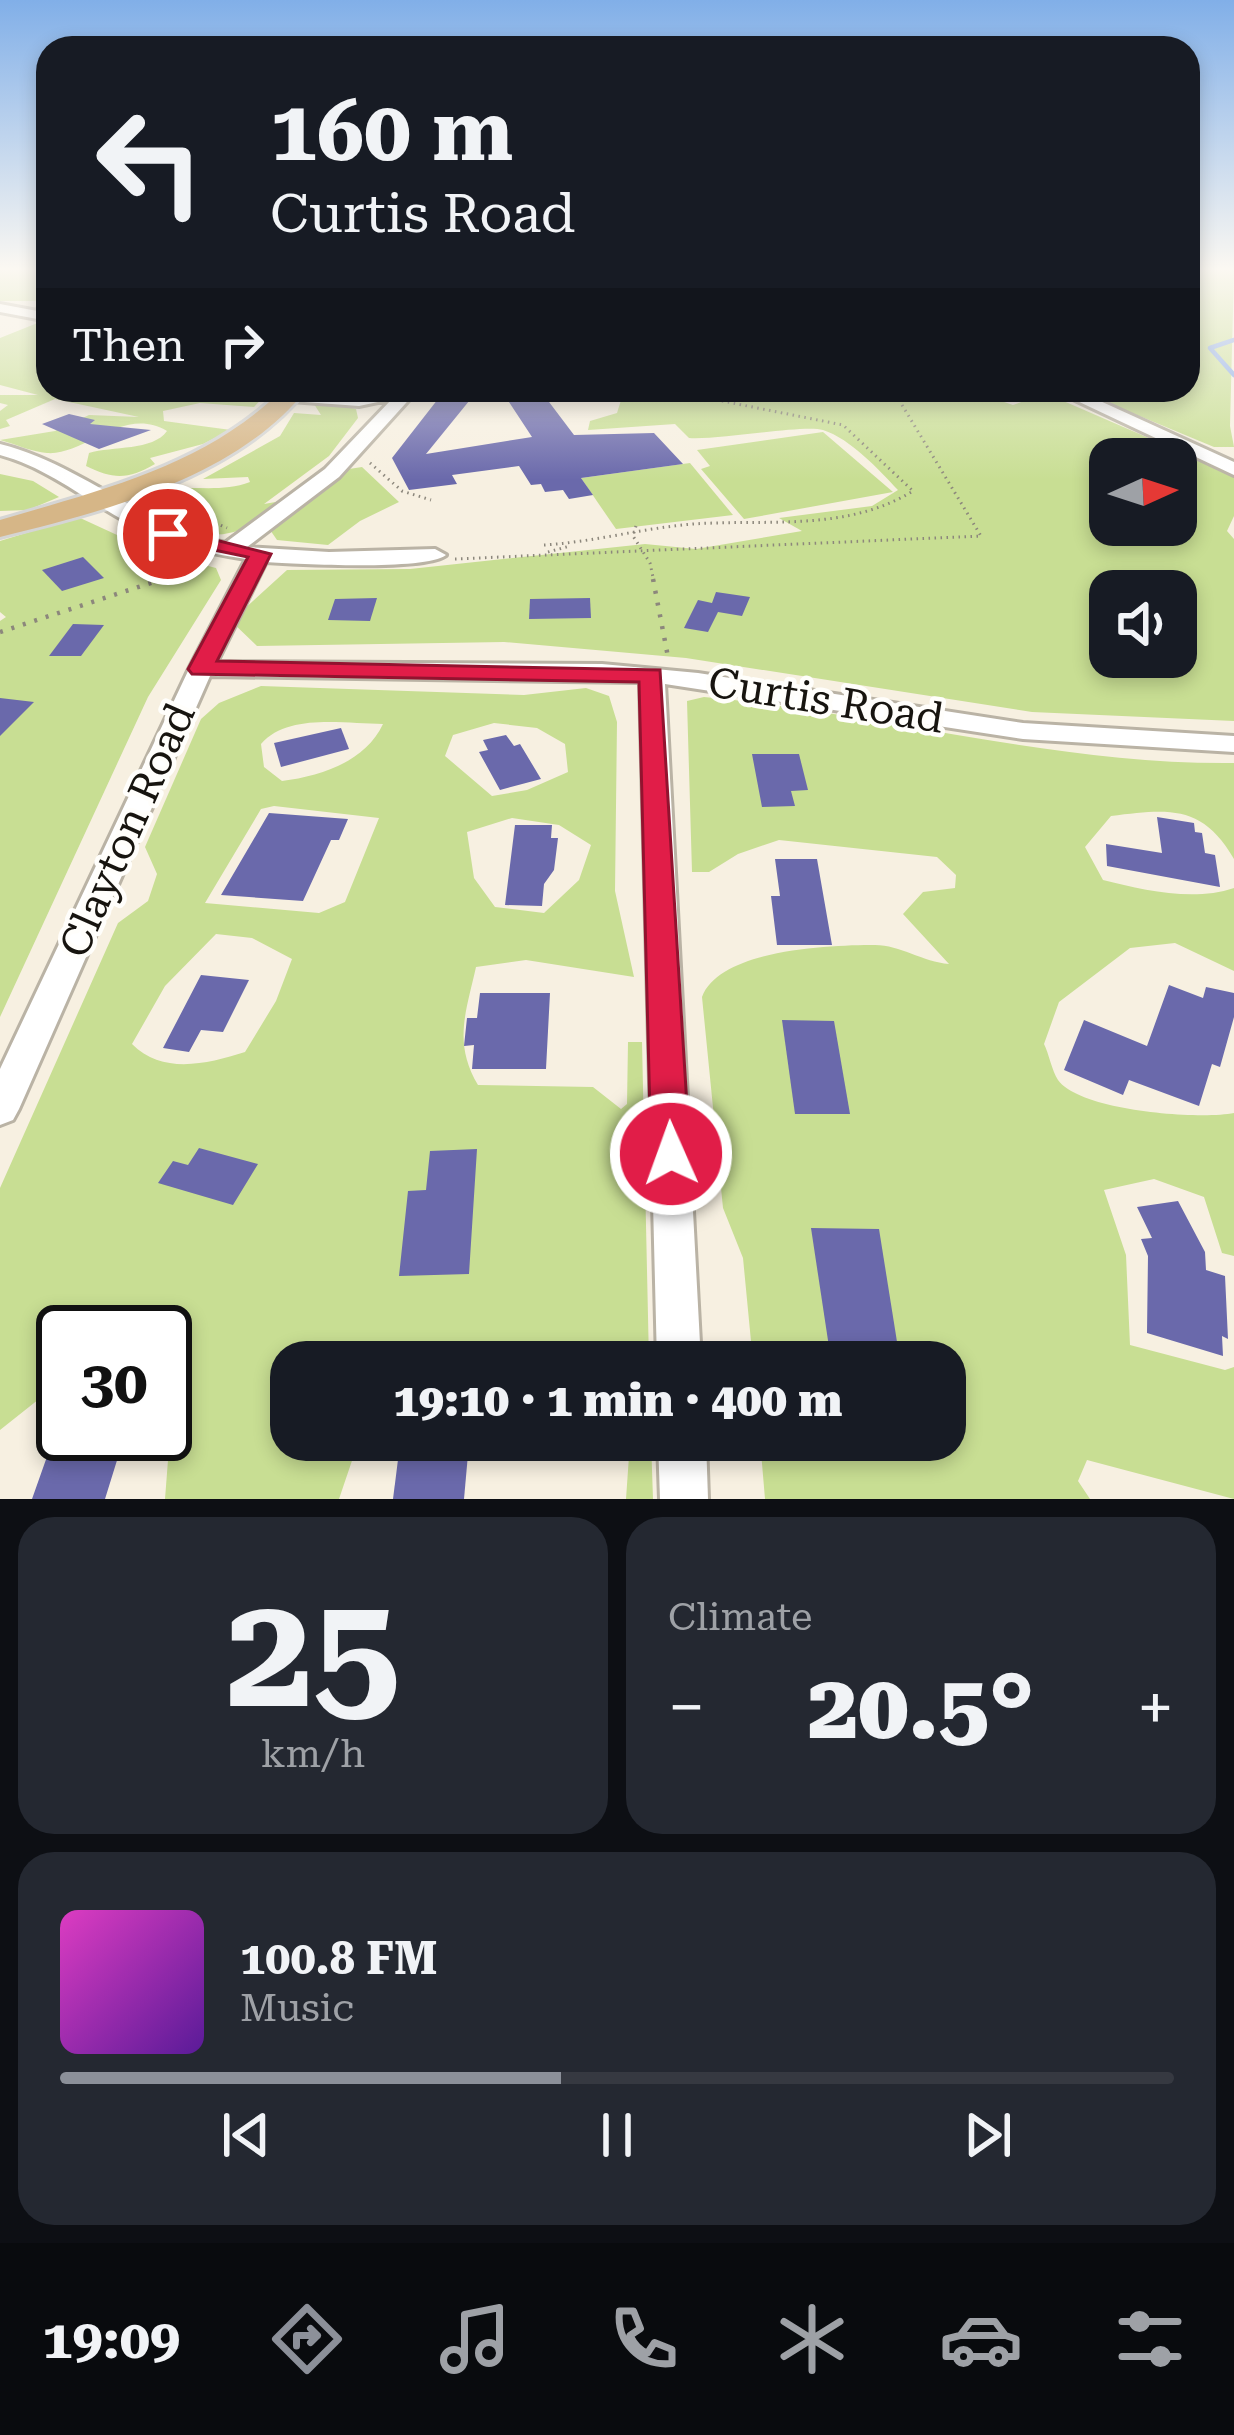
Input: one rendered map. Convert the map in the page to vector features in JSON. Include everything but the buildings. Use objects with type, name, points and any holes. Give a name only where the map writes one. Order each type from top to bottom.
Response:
[{"type":"main road","points":[[0,529],[100,497],[224,448],[282,402]]},
{"type":"street","points":[[354,402],[383,414]]},
{"type":"street","points":[[257,544],[332,473],[397,402]]},
{"type":"street","points":[[1088,402],[1234,469]]},
{"type":"street","points":[[0,449],[52,465],[168,534],[231,549],[257,544],[446,556]]},
{"type":"street","name":"Clayton Road","points":[[0,1109],[257,544]]},
{"type":"street","name":"Curtis Road","points":[[201,669],[661,669],[1043,733],[1234,744]]},
{"type":"street","points":[[661,669],[678,1341]]},
{"type":"street","points":[[683,1461],[684,1499]]},
{"type":"path","points":[[544,545],[633,536],[688,524],[747,527],[862,512],[913,491],[843,425],[727,402]]},
{"type":"path","points":[[446,556],[981,536],[900,402]]},
{"type":"path","points":[[371,452],[365,460],[402,491],[430,500]]},
{"type":"path","points":[[162,491],[158,496],[257,544]]},
{"type":"path","points":[[633,536],[637,526]]},
{"type":"path","points":[[633,536],[650,563],[661,669]]},
{"type":"path","points":[[446,556],[461,560],[569,550],[570,544]]},
{"type":"path","points":[[0,632],[205,566]]},
{"type":"green space","points":[[0,340],[36,340],[36,394],[0,385]]},
{"type":"green space","points":[[1200,340],[1232,340],[1230,426],[1234,447],[1214,447],[1106,402],[1200,402]]},
{"type":"green space","points":[[0,395],[36,395],[36,402],[48,402],[6,420],[10,426],[0,429],[0,411],[8,405],[0,403]]},
{"type":"green space","points":[[69,402],[259,402],[254,407],[200,403],[163,411],[164,421],[231,430],[203,444],[150,458],[155,464],[121,476],[86,466],[89,453],[142,445],[167,431],[135,424],[47,453],[0,440],[55,431],[89,415],[139,417]]},
{"type":"green space","points":[[329,402],[356,409],[358,418],[329,456],[264,504],[316,495],[349,469],[362,467],[399,502],[360,521],[328,545],[277,540],[266,524],[205,533],[182,525],[141,497],[168,489],[223,488],[250,482],[248,477],[203,479],[280,436],[294,413],[321,415],[314,404]]},
{"type":"green space","points":[[620,402],[1066,402],[1149,438],[1089,438],[1089,546],[1197,546],[1197,459],[1234,475],[1234,516],[1227,531],[1234,539],[1234,721],[1032,712],[686,658],[504,642],[257,646],[231,621],[287,570],[410,569],[645,544],[696,549],[802,531],[779,518],[872,506],[898,490],[854,448],[823,430],[689,438],[675,424],[588,430],[590,421],[617,413]]},
{"type":"green space","points":[[823,432],[893,492],[744,519],[701,469],[710,466],[697,450]]},
{"type":"green space","points":[[690,463],[733,515],[616,529],[581,478]]},
{"type":"green space","points":[[0,474],[33,481],[59,497],[28,510],[0,511]]},
{"type":"green space","points":[[78,517],[154,552],[216,568],[221,580],[148,697],[0,1017],[0,621],[6,617],[0,612],[0,541]]},
{"type":"green space","points":[[261,686],[524,695],[586,688],[609,696],[617,722],[615,891],[634,977],[526,960],[476,967],[464,1041],[478,1085],[593,1087],[621,1109],[627,1104],[628,1042],[642,1042],[649,1341],[270,1341],[270,1461],[352,1461],[339,1499],[165,1499],[168,1461],[192,1461],[192,1305],[36,1305],[36,1401],[0,1430],[0,1188],[118,923],[148,901],[157,874],[145,847],[201,719],[219,703]],"holes":[[[318,722],[383,724],[365,748],[326,771],[282,781],[264,767],[261,744],[286,728]],[[494,723],[537,728],[565,744],[568,772],[527,790],[492,796],[445,756],[453,735]],[[274,806],[379,818],[345,902],[319,913],[205,903],[261,809]],[[512,818],[559,825],[591,845],[579,880],[544,913],[495,907],[474,878],[467,832]],[[216,934],[252,938],[292,959],[276,1001],[245,1052],[216,1060],[171,1063],[144,1054],[132,1044],[165,986]]]},
{"type":"green space","points":[[704,697],[770,705],[1100,756],[1234,763],[1234,859],[1209,828],[1196,819],[1167,812],[1111,816],[1085,847],[1103,880],[1185,894],[1234,888],[1234,971],[1175,943],[1130,948],[1059,1002],[1044,1044],[1058,1080],[1090,1099],[1169,1114],[1234,1113],[1234,1256],[1222,1253],[1204,1197],[1154,1179],[1104,1190],[1126,1255],[1130,1345],[1225,1370],[1234,1367],[1234,1499],[1087,1460],[1078,1481],[1090,1499],[765,1499],[762,1461],[966,1461],[966,1341],[751,1341],[743,1258],[723,1208],[702,997],[730,969],[753,959],[805,949],[884,946],[949,964],[903,914],[923,892],[955,888],[956,875],[937,857],[779,840],[738,854],[709,872],[692,872],[687,701]]},
{"type":"green space","points":[[629,1461],[652,1461],[653,1499],[626,1499]]},
{"type":"waterway","points":[[1234,340],[1210,348],[1234,375]]},
{"type":"route","points":[[168,534],[260,554],[201,669],[652,675],[671,1154]]}]
